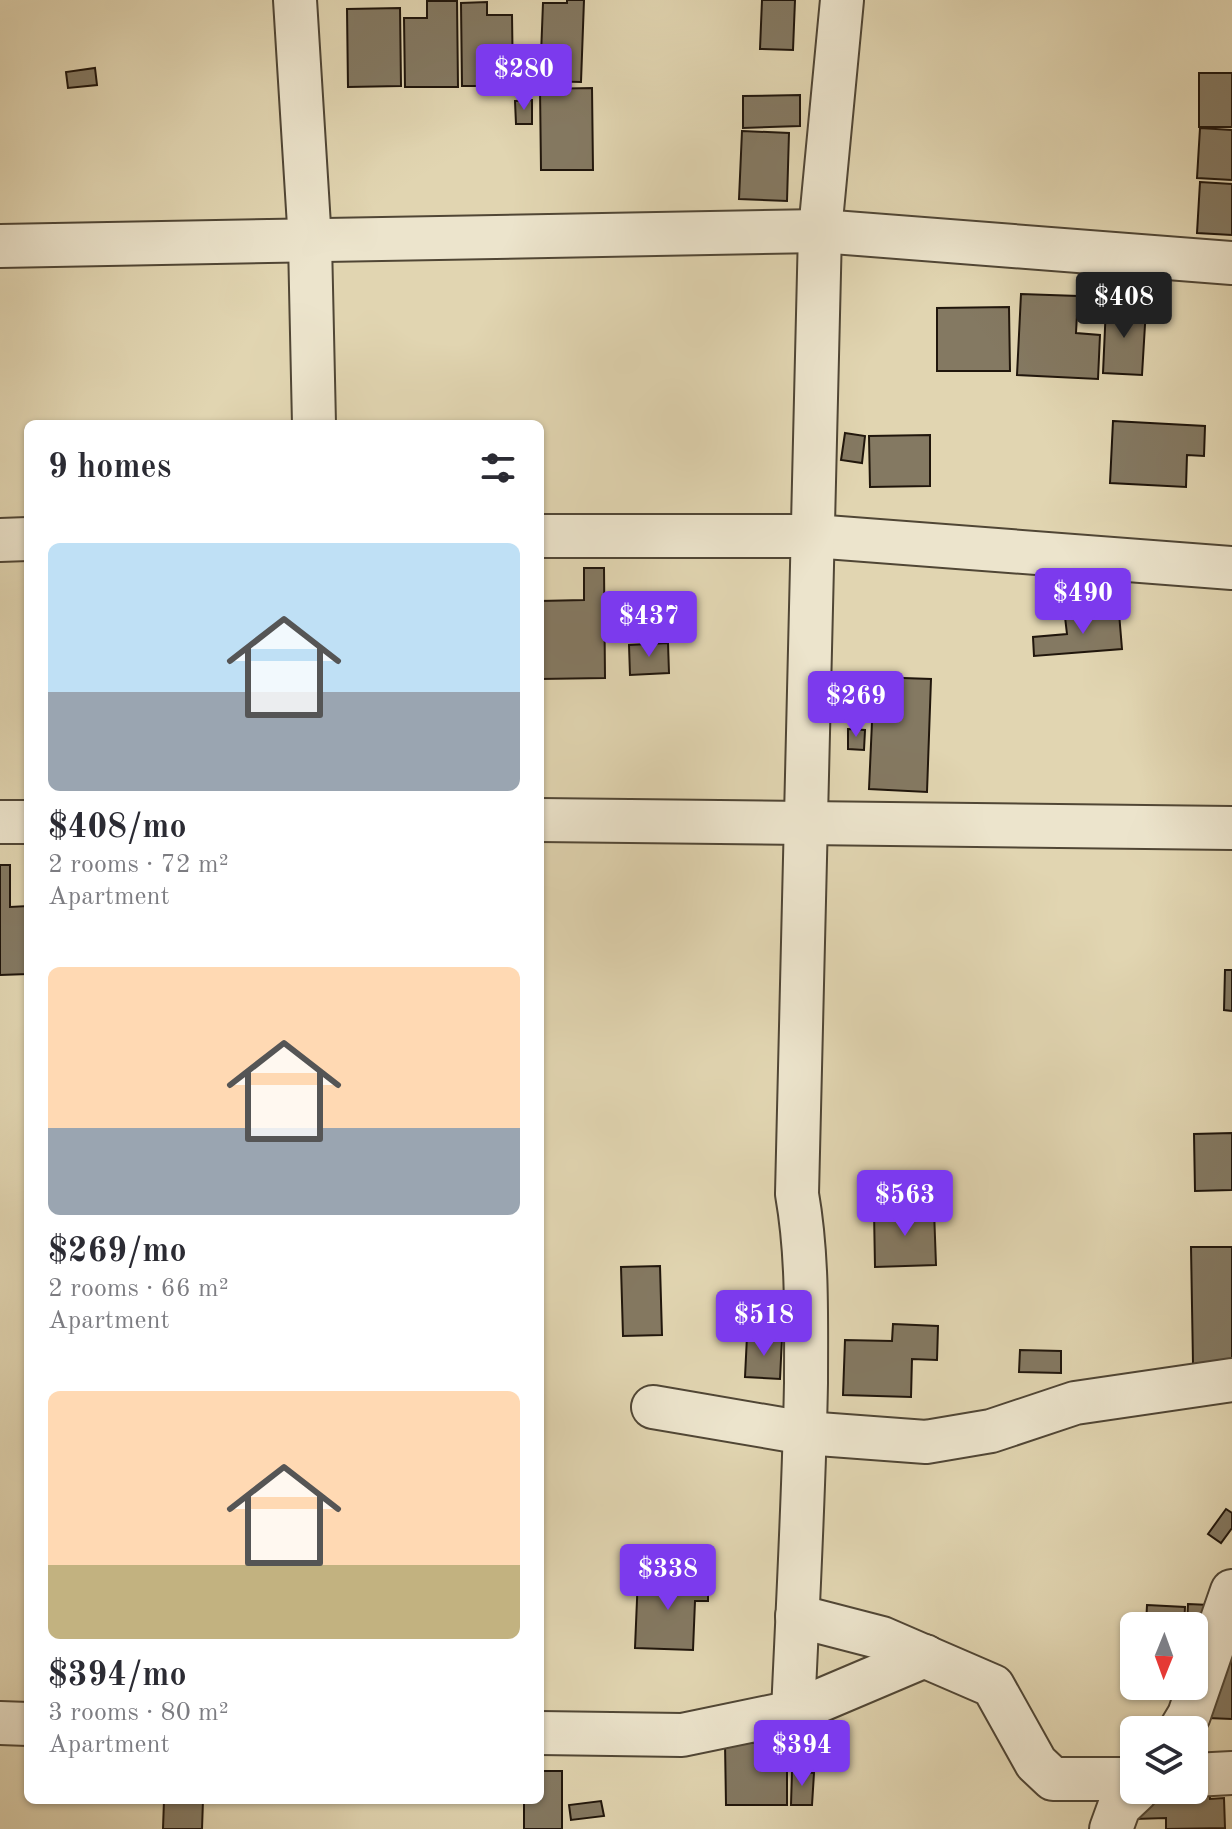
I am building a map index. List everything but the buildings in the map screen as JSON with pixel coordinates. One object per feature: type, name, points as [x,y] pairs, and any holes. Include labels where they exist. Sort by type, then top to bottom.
[{"type":"street","points":[[295,0],[310,242],[314,420]]},
{"type":"street","points":[[793,1712],[805,1433],[807,1287],[797,1194],[820,231],[842,0]]},
{"type":"street","points":[[0,246],[820,231],[1232,263]]},
{"type":"street","points":[[544,536],[813,536],[1232,568]]},
{"type":"street","points":[[0,540],[24,539]]},
{"type":"street","points":[[544,820],[1232,828]]},
{"type":"street","points":[[0,822],[24,822]]},
{"type":"street","points":[[653,1407],[805,1433],[926,1442],[991,1431],[1075,1403],[1232,1380]]},
{"type":"street","points":[[1188,1716],[1232,1591]]},
{"type":"street","points":[[797,1616],[882,1638],[993,1686],[1036,1763],[1053,1779],[1120,1779]]},
{"type":"street","points":[[544,1733],[682,1735],[793,1712],[925,1656]]},
{"type":"street","points":[[0,1723],[24,1724]]},
{"type":"street","points":[[1208,1774],[1232,1773]]},
{"type":"street","points":[[1111,1829],[1122,1804]]}]
